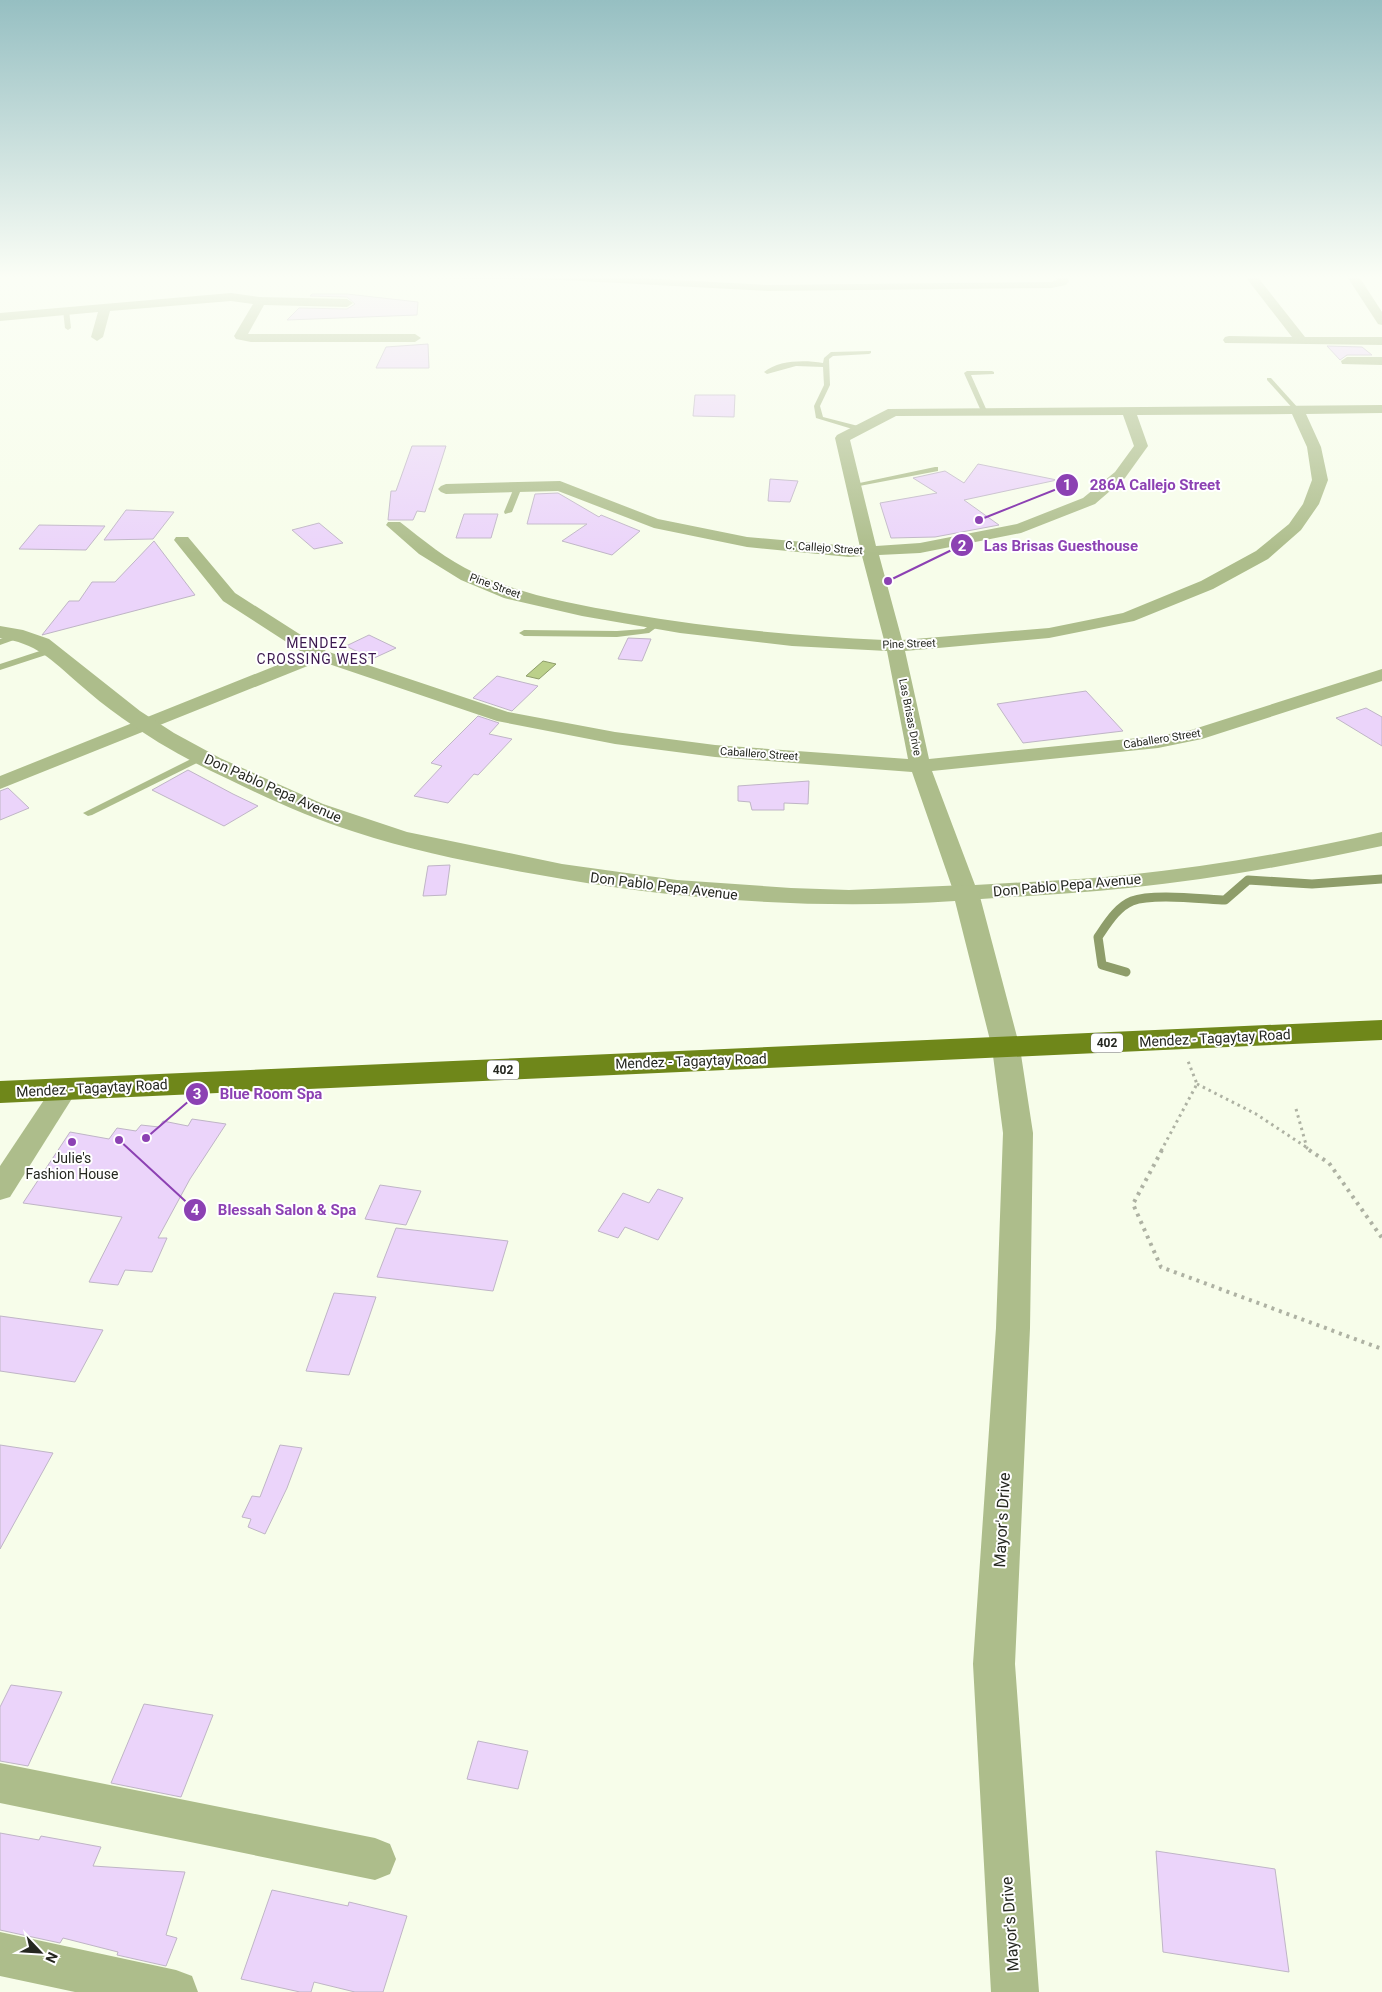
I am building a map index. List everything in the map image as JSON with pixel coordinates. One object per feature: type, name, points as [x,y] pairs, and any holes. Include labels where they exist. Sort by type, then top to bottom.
[{"type":"main road","name":"Mendez - Tagaytay Road","points":[[0,1092],[1382,1030]]},
{"type":"street","points":[[984,411],[1382,409]]},
{"type":"street","name":"C. Callejo Street","points":[[446,489],[560,486],[654,523],[747,542],[850,552],[920,548],[1021,528],[1089,501],[1120,475],[1140,446],[1128,410]]},
{"type":"street","name":"Pine Street","points":[[394,525],[425,550],[467,576],[510,594],[582,611],[657,624],[792,641],[895,646],[1049,633],[1128,617],[1208,585],[1262,555],[1296,527],[1310,504],[1320,480],[1314,447],[1297,410]]},
{"type":"street","name":"Las Brisas Drive","points":[[984,411],[893,412],[842,438],[869,551],[895,646],[920,766],[966,893],[1006,1048]]},
{"type":"street","name":"Caballero Street","points":[[182,540],[229,597],[320,655],[420,690],[513,719],[615,738],[715,751],[920,766],[1158,742],[1195,735],[1382,675]]},
{"type":"street","name":"Don Pablo Pepa Avenue","points":[[7,636],[33,638],[70,663],[94,686],[146,724],[201,757],[272,790],[364,827],[430,845],[600,879],[721,894],[794,898],[881,898],[1091,885],[1223,870],[1329,851],[1382,839]]},
{"type":"street","points":[[0,783],[320,655]]},
{"type":"street","name":"Mayor's Drive","points":[[1006,1048],[1018,1133],[1013,1328],[994,1664],[1015,1992]]},
{"type":"street","points":[[0,1189],[65,1089]]},
{"type":"street","points":[[0,1783],[374,1859]]},
{"type":"street","points":[[0,1954],[176,1992]]},
{"type":"lane","points":[[767,372],[775,368]]},
{"type":"lane","points":[[826,368],[827,385],[817,406],[820,418],[859,429]]},
{"type":"lane","points":[[984,411],[968,373],[992,373]]},
{"type":"lane","points":[[1269,379],[1297,410]]},
{"type":"lane","points":[[854,485],[935,469]]},
{"type":"lane","points":[[508,512],[518,487]]},
{"type":"lane","points":[[524,633],[617,634],[646,632],[657,624]]},
{"type":"lane","points":[[0,667],[52,650]]},
{"type":"lane","points":[[88,813],[201,757]]},
{"type":"path","points":[[1179,1040],[1197,1084],[1256,1114],[1330,1163],[1382,1238]]},
{"type":"path","points":[[1197,1084],[1134,1204],[1161,1267],[1382,1349]]},
{"type":"path","points":[[1296,1109],[1307,1148]]},
{"type":"shaded area","points":[[543,661],[556,664],[539,679],[526,676]]},
{"type":"building","points":[[695,395],[735,395],[734,417],[693,416]]},
{"type":"building","points":[[412,446],[446,446],[425,512],[417,511],[413,520],[388,520],[391,491],[396,491]]},
{"type":"building","points":[[978,464],[1057,480],[964,500],[999,525],[935,537],[891,538],[880,503],[937,493],[913,478],[945,471],[964,483]]},
{"type":"building","points":[[770,479],[798,481],[790,502],[768,501]]},
{"type":"building","points":[[558,493],[599,517],[601,515],[640,531],[612,555],[562,541],[587,524],[527,524],[535,494]]},
{"type":"building","points":[[126,510],[174,512],[153,539],[104,540]]},
{"type":"building","points":[[464,514],[498,514],[491,538],[456,538]]},
{"type":"building","points":[[319,523],[343,543],[314,549],[292,530]]},
{"type":"building","points":[[39,525],[105,526],[86,550],[19,549]]},
{"type":"building","points":[[154,541],[195,595],[42,635],[69,601],[79,601],[92,582],[115,582]]},
{"type":"building","points":[[369,635],[396,648],[372,659],[346,646]]},
{"type":"building","points":[[628,638],[651,639],[642,661],[618,659]]},
{"type":"building","points":[[497,676],[538,686],[512,711],[473,698]]},
{"type":"building","points":[[1086,691],[1123,731],[1023,743],[997,704]]},
{"type":"building","points":[[1366,708],[1382,717],[1382,746],[1336,718]]},
{"type":"building","points":[[478,716],[499,723],[489,734],[512,739],[478,775],[474,774],[448,803],[414,796],[442,766],[431,763]]},
{"type":"building","points":[[188,770],[258,806],[224,826],[152,790]]},
{"type":"building","points":[[809,781],[808,804],[784,803],[784,810],[752,810],[750,802],[738,801],[738,786]]},
{"type":"building","points":[[8,788],[29,808],[0,820],[0,791]]},
{"type":"building","points":[[450,865],[446,895],[423,896],[428,866]]},
{"type":"building","points":[[192,1119],[226,1124],[190,1179],[158,1238],[167,1238],[152,1272],[125,1270],[118,1285],[89,1282],[122,1217],[23,1203],[70,1132],[109,1139],[117,1128],[136,1131],[141,1125],[159,1127],[163,1121],[188,1126]]},
{"type":"building","points":[[380,1185],[421,1191],[406,1225],[365,1219]]},
{"type":"building","points":[[658,1189],[683,1198],[658,1240],[625,1227],[618,1238],[598,1231],[623,1193],[649,1203]]},
{"type":"building","points":[[396,1228],[508,1241],[493,1291],[377,1277]]},
{"type":"building","points":[[334,1293],[376,1297],[349,1375],[306,1371]]},
{"type":"building","points":[[0,1316],[103,1330],[75,1382],[0,1371]]},
{"type":"building","points":[[0,1445],[53,1453],[0,1549]]},
{"type":"building","points":[[280,1445],[302,1448],[287,1488],[265,1534],[248,1527],[251,1519],[242,1517],[252,1496],[260,1497]]},
{"type":"building","points":[[11,1685],[62,1692],[28,1766],[0,1761],[0,1707]]},
{"type":"building","points":[[144,1704],[213,1715],[181,1797],[111,1783]]},
{"type":"building","points":[[478,1741],[528,1751],[518,1789],[467,1779]]},
{"type":"building","points":[[0,1833],[39,1840],[41,1836],[101,1847],[93,1866],[185,1872],[166,1935],[177,1938],[166,1966],[117,1955],[118,1952],[63,1938],[60,1943],[0,1930]]},
{"type":"building","points":[[1156,1851],[1275,1869],[1289,1972],[1163,1952]]},
{"type":"building","points":[[272,1890],[348,1906],[349,1902],[407,1916],[383,1992],[355,1992],[314,1982],[311,1992],[300,1992],[241,1979]]},
{"type":"waterway","points":[[1126,972],[1102,965],[1098,937],[1117,912],[1132,901],[1152,897],[1225,900],[1248,880],[1312,884],[1382,879]]},
{"type":"place","name":"286A Callejo Street","points":[[979,520]]},
{"type":"place","name":"Las Brisas Guesthouse","points":[[888,581]]},
{"type":"place","name":"Blue Room Spa","points":[[146,1138]]},
{"type":"place","name":"Blessah Salon & Spa","points":[[119,1140]]},
{"type":"place","name":"Julie's Fashion House","points":[[72,1142]]},
{"type":"district","name":"MENDEZ CROSSING WEST","points":[[317,652]]}]
